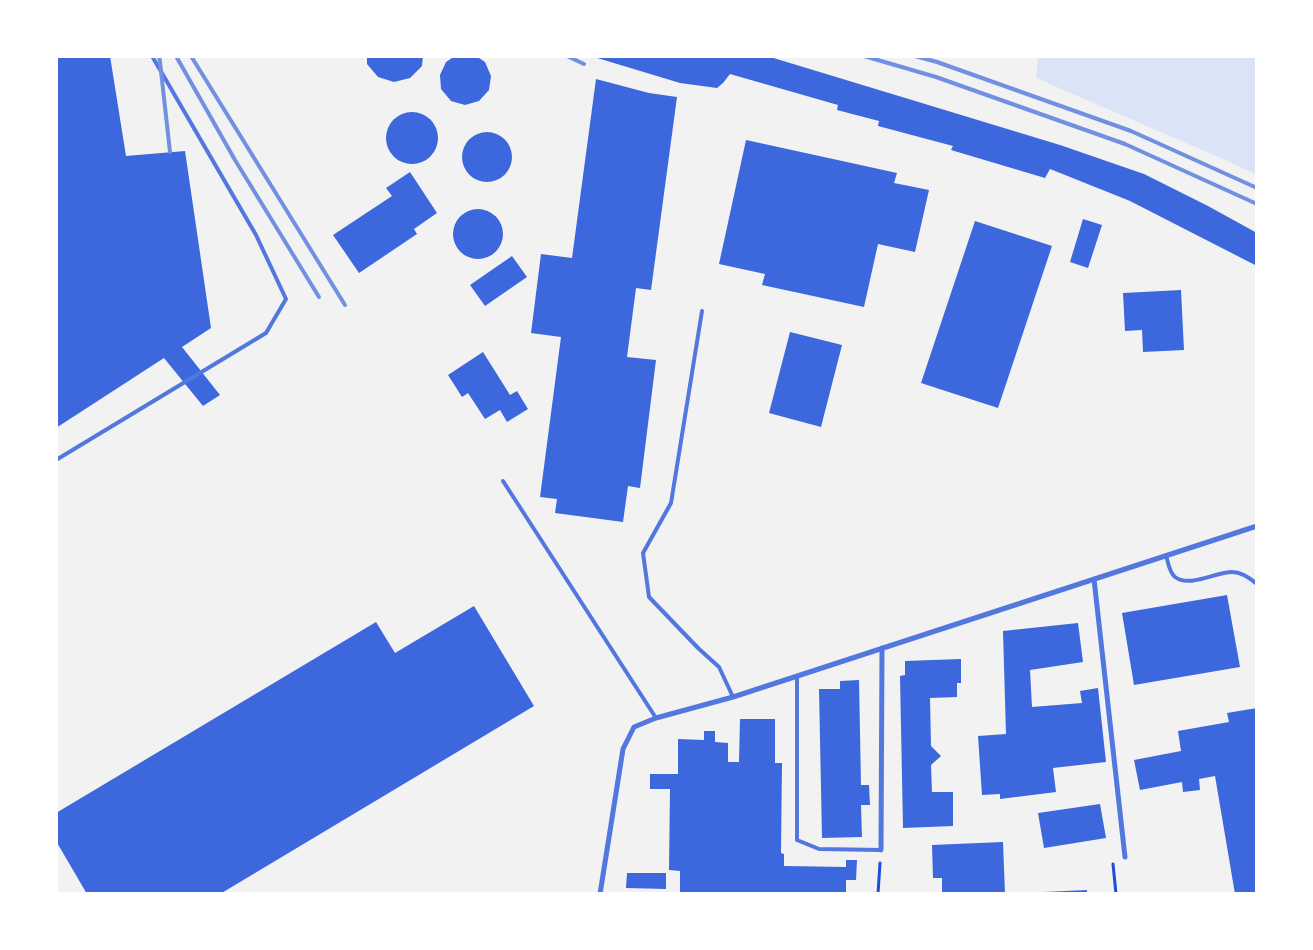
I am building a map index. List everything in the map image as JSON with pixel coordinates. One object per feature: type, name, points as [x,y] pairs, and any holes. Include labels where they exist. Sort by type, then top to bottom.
[{"type":"street","points":[[600,894],[623,749],[634,727],[656,718],[733,697],[1257,526]]},
{"type":"street","points":[[1094,579],[1126,857]]},
{"type":"street","points":[[881,850],[882,648]]},
{"type":"lane","points":[[56,460],[266,333],[286,299],[256,235],[152,56]]},
{"type":"lane","points":[[702,311],[671,503],[643,553],[649,597],[719,667],[733,697]]},
{"type":"lane","points":[[503,481],[656,718]]},
{"type":"lane","points":[[1166,555],[1170,571],[1174,577],[1181,580],[1189,581],[1233,571],[1248,576],[1257,584]]},
{"type":"lane","points":[[797,676],[797,840],[819,849],[881,850]]},
{"type":"path","points":[[1114,877],[1116,894]]},
{"type":"path","points":[[878,878],[878,894]]},
{"type":"shaded area","points":[[1038,56],[1257,56],[1257,175],[1036,78]]},
{"type":"building","points":[[56,56],[110,56],[126,156],[185,151],[211,328],[182,347],[220,395],[203,406],[164,358],[56,428]]},
{"type":"building","points":[[367,56],[423,56],[422,66],[410,78],[394,82],[378,77],[367,64]]},
{"type":"building","points":[[455,56],[476,56],[485,62],[491,76],[489,90],[479,101],[465,105],[451,101],[441,89],[440,75],[446,62]]},
{"type":"building","points":[[767,56],[1060,145],[1144,174],[1257,233],[1257,266],[1130,201],[1050,169],[1045,178],[951,150],[953,146],[878,126],[879,121],[837,110],[838,105],[730,74],[717,88],[680,83],[594,57]]},
{"type":"building","points":[[596,79],[649,93],[677,97],[651,290],[636,288],[627,357],[656,360],[640,488],[628,486],[623,522],[555,513],[557,499],[540,497],[561,337],[531,333],[541,254],[572,258]]},
{"type":"building","points":[[412,112],[422,114],[430,120],[436,128],[438,138],[436,148],[430,156],[422,162],[412,164],[402,162],[394,156],[388,148],[386,138],[388,128],[394,120],[402,114]]},
{"type":"building","points":[[487,132],[496,134],[507,143],[512,157],[510,166],[501,177],[487,182],[478,180],[467,171],[462,157],[464,148],[473,137]]},
{"type":"building","points":[[746,140],[897,173],[894,183],[929,190],[915,252],[878,244],[864,307],[762,285],[765,274],[719,264]]},
{"type":"building","points":[[410,172],[437,213],[414,229],[417,234],[359,273],[333,235],[392,196],[386,188]]},
{"type":"building","points":[[473,209],[483,209],[496,216],[503,229],[503,239],[496,252],[483,259],[473,259],[464,255],[457,248],[453,239],[453,229],[457,220],[464,213]]},
{"type":"building","points":[[1083,219],[1102,225],[1088,268],[1070,262]]},
{"type":"building","points":[[975,221],[1052,246],[998,408],[921,383]]},
{"type":"building","points":[[512,256],[527,277],[485,306],[470,285]]},
{"type":"building","points":[[1181,290],[1184,350],[1143,352],[1142,330],[1125,331],[1123,293]]},
{"type":"building","points":[[790,332],[842,345],[821,427],[769,413]]},
{"type":"building","points":[[483,352],[510,395],[517,391],[528,409],[507,422],[500,410],[485,419],[468,393],[462,397],[448,375]]},
{"type":"building","points":[[1227,595],[1240,667],[1134,685],[1122,613]]},
{"type":"building","points":[[474,606],[534,706],[220,894],[87,894],[56,841],[56,813],[376,622],[395,653]]},
{"type":"building","points":[[1078,623],[1083,662],[1030,670],[1032,707],[1082,703],[1080,691],[1098,688],[1106,762],[1053,768],[1056,792],[1000,799],[1000,794],[982,795],[978,736],[1006,734],[1003,631]]},
{"type":"building","points":[[961,659],[961,683],[957,683],[957,697],[930,698],[931,746],[941,756],[931,765],[932,792],[953,792],[953,826],[903,828],[900,676],[905,675],[905,661]]},
{"type":"building","points":[[859,680],[861,785],[869,785],[870,805],[861,805],[862,837],[822,838],[819,689],[840,689],[840,681]]},
{"type":"building","points":[[1257,708],[1257,894],[1235,894],[1215,776],[1199,779],[1200,790],[1183,792],[1182,782],[1140,790],[1134,760],[1181,751],[1178,731],[1229,722],[1227,713]]},
{"type":"building","points":[[740,719],[775,719],[775,763],[782,763],[781,853],[784,854],[784,866],[846,867],[846,860],[857,860],[856,880],[846,880],[846,894],[752,892],[752,894],[680,894],[680,871],[669,870],[670,789],[650,789],[650,774],[678,774],[678,739],[704,740],[704,731],[715,731],[715,742],[728,743],[728,762],[739,762]]},
{"type":"building","points":[[1100,804],[1106,838],[1044,848],[1038,813]]},
{"type":"building","points":[[1003,842],[1005,894],[942,894],[942,878],[933,878],[932,845]]},
{"type":"building","points":[[627,873],[666,873],[666,889],[626,888]]},
{"type":"building","points":[[1087,890],[1087,894],[1043,894],[1043,892]]},
{"type":"railway","points":[[159,56],[170,152]]},
{"type":"railway","points":[[176,56],[235,160],[319,297]]},
{"type":"railway","points":[[191,56],[345,305]]},
{"type":"railway","points":[[567,56],[584,64]]},
{"type":"railway","points":[[864,56],[936,77],[1125,144],[1257,204]]},
{"type":"railway","points":[[915,56],[937,62],[1131,131],[1257,188]]}]
